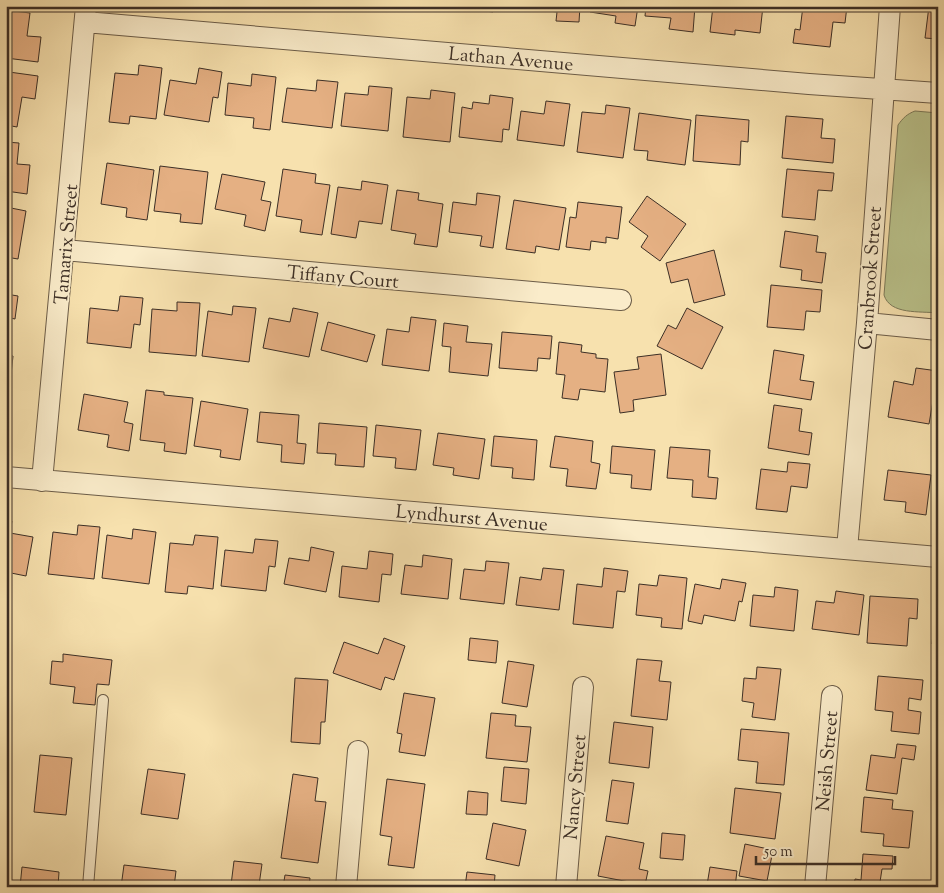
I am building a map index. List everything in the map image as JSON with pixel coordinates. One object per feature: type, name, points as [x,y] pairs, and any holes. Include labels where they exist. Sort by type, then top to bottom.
[{"type":"street","name":"Cranbrook Street","points":[[847,549],[890,6]]},
{"type":"street","name":"Lathan Avenue","points":[[85,14],[810,84],[938,93]]},
{"type":"street","name":"Tamarix Street","points":[[42,481],[85,14]]},
{"type":"street","name":"Tiffany Court","points":[[64,250],[621,300]]},
{"type":"street","points":[[866,323],[938,330]]},
{"type":"street","name":"Lyndhurst Avenue","points":[[6,477],[938,558]]},
{"type":"street","name":"Nancy Street","points":[[566,887],[583,687]]},
{"type":"street","name":"Neish Street","points":[[815,887],[832,696]]},
{"type":"street","points":[[346,887],[358,751]]},
{"type":"lane","points":[[88,887],[103,700]]},
{"type":"green space","points":[[915,111],[938,113],[938,313],[899,309],[892,306],[884,295],[898,125],[905,116]]},
{"type":"building","points":[[469,6],[494,6],[493,12],[469,9]]},
{"type":"building","points":[[542,6],[580,6],[579,22],[556,21],[557,12],[542,10]]},
{"type":"building","points":[[591,6],[638,6],[635,26],[615,23],[616,16],[590,12]]},
{"type":"building","points":[[646,6],[695,6],[693,32],[669,29],[671,18],[645,16]]},
{"type":"building","points":[[713,6],[763,6],[760,33],[735,30],[735,35],[710,32]]},
{"type":"building","points":[[803,6],[847,6],[845,23],[833,22],[830,47],[793,43],[795,29],[800,30]]},
{"type":"building","points":[[929,6],[938,6],[938,39],[925,38]]},
{"type":"building","points":[[6,10],[30,13],[27,36],[41,37],[38,62],[6,58]]},
{"type":"building","points":[[139,65],[162,68],[156,119],[130,116],[129,124],[109,122],[115,73],[138,75]]},
{"type":"building","points":[[199,68],[222,72],[218,98],[213,97],[209,122],[164,115],[170,80],[196,84]]},
{"type":"building","points":[[9,72],[38,76],[35,99],[22,97],[17,127],[6,125],[6,79],[9,80]]},
{"type":"building","points":[[252,74],[276,77],[270,130],[253,128],[254,118],[225,115],[228,83],[251,86]]},
{"type":"building","points":[[317,80],[338,82],[332,128],[282,122],[287,88],[316,91]]},
{"type":"building","points":[[369,86],[392,88],[388,131],[341,126],[345,93],[368,95]]},
{"type":"building","points":[[431,90],[455,93],[450,142],[403,137],[407,97],[430,99]]},
{"type":"building","points":[[490,95],[513,98],[509,130],[503,129],[502,142],[459,137],[462,107],[472,109],[473,102],[489,104]]},
{"type":"building","points":[[546,101],[570,104],[564,146],[517,140],[521,111],[544,114]]},
{"type":"building","points":[[606,105],[630,108],[623,158],[577,152],[582,112],[605,114]]},
{"type":"building","points":[[639,113],[691,120],[685,165],[647,160],[648,151],[634,150]]},
{"type":"building","points":[[696,115],[749,120],[748,142],[741,141],[740,165],[693,161]]},
{"type":"building","points":[[786,116],[823,119],[821,138],[835,139],[833,163],[782,158]]},
{"type":"building","points":[[6,142],[19,143],[17,164],[30,165],[27,194],[6,191]]},
{"type":"building","points":[[107,163],[154,170],[147,220],[126,217],[127,208],[101,204]]},
{"type":"building","points":[[160,166],[208,172],[202,224],[180,222],[181,214],[154,211]]},
{"type":"building","points":[[283,169],[316,174],[315,183],[330,185],[322,235],[300,232],[302,220],[276,216]]},
{"type":"building","points":[[787,169],[834,173],[832,191],[818,190],[815,220],[782,217]]},
{"type":"building","points":[[222,174],[265,182],[261,200],[271,202],[265,231],[244,226],[246,215],[215,209]]},
{"type":"building","points":[[362,181],[388,185],[382,224],[359,221],[356,238],[331,234],[338,187],[361,190]]},
{"type":"building","points":[[397,190],[419,193],[418,200],[443,204],[437,247],[414,244],[416,234],[391,230]]},
{"type":"building","points":[[477,193],[500,196],[493,248],[480,246],[482,236],[449,232],[453,202],[476,205]]},
{"type":"building","points":[[647,196],[686,224],[660,261],[641,247],[648,236],[629,222]]},
{"type":"building","points":[[514,200],[566,208],[559,250],[536,246],[535,253],[506,249]]},
{"type":"building","points":[[578,202],[622,207],[618,239],[606,237],[606,243],[591,241],[590,250],[566,247],[570,217],[576,218]]},
{"type":"building","points":[[6,207],[26,211],[18,259],[6,257]]},
{"type":"building","points":[[785,231],[818,236],[816,252],[826,253],[822,283],[801,280],[802,270],[780,267]]},
{"type":"building","points":[[714,250],[725,295],[694,303],[688,279],[671,283],[666,263]]},
{"type":"building","points":[[771,285],[822,290],[820,312],[806,311],[804,330],[767,327]]},
{"type":"building","points":[[6,294],[18,296],[15,319],[6,317]]},
{"type":"building","points":[[120,296],[143,298],[140,325],[134,324],[131,348],[87,343],[90,308],[118,311]]},
{"type":"building","points":[[177,302],[200,303],[196,356],[149,352],[152,309],[177,311]]},
{"type":"building","points":[[233,306],[256,308],[249,362],[202,356],[208,311],[232,315]]},
{"type":"building","points":[[293,308],[318,313],[309,357],[263,348],[269,318],[290,322]]},
{"type":"building","points":[[687,308],[723,327],[702,369],[657,346],[668,325],[676,329]]},
{"type":"building","points":[[411,317],[436,320],[429,371],[382,365],[387,329],[409,332]]},
{"type":"building","points":[[328,322],[375,335],[367,362],[321,350]]},
{"type":"building","points":[[444,323],[468,326],[466,342],[492,344],[488,376],[449,372],[451,347],[442,346]]},
{"type":"building","points":[[502,332],[552,336],[550,359],[538,358],[537,371],[499,368]]},
{"type":"building","points":[[559,342],[582,345],[581,352],[596,354],[596,358],[608,359],[605,392],[580,389],[578,400],[562,398],[565,375],[556,374]]},
{"type":"building","points":[[774,350],[804,355],[800,380],[814,382],[811,400],[768,393]]},
{"type":"building","points":[[661,354],[666,395],[633,400],[634,411],[620,413],[614,372],[639,369],[637,357]]},
{"type":"building","points":[[6,355],[13,356],[10,384],[6,383]]},
{"type":"building","points":[[916,368],[938,371],[929,424],[888,417],[894,381],[913,385]]},
{"type":"building","points":[[146,390],[164,392],[164,395],[193,398],[186,454],[164,451],[165,443],[140,440]]},
{"type":"building","points":[[84,394],[128,402],[124,422],[133,424],[129,451],[107,447],[109,435],[78,430]]},
{"type":"building","points":[[201,401],[248,409],[240,460],[220,457],[221,450],[194,446]]},
{"type":"building","points":[[774,405],[802,409],[799,431],[812,433],[809,455],[768,448]]},
{"type":"building","points":[[260,412],[299,415],[297,443],[306,444],[304,464],[281,462],[282,445],[257,442]]},
{"type":"building","points":[[319,423],[367,427],[364,467],[335,465],[336,454],[317,453]]},
{"type":"building","points":[[376,425],[421,430],[416,470],[395,468],[396,458],[373,456]]},
{"type":"building","points":[[438,433],[485,439],[479,479],[453,475],[454,468],[433,465]]},
{"type":"building","points":[[494,436],[537,440],[534,480],[512,478],[513,468],[491,466]]},
{"type":"building","points":[[555,436],[593,441],[591,462],[600,464],[596,489],[566,486],[568,469],[550,467]]},
{"type":"building","points":[[612,446],[655,450],[651,490],[631,488],[632,475],[610,473]]},
{"type":"building","points":[[670,447],[710,450],[708,477],[718,478],[716,499],[692,497],[693,480],[667,478]]},
{"type":"building","points":[[788,462],[810,464],[807,488],[791,486],[787,512],[756,509],[761,469],[787,472]]},
{"type":"building","points":[[888,470],[931,475],[926,515],[905,512],[906,502],[884,500]]},
{"type":"building","points":[[6,520],[12,521],[10,533],[33,537],[26,576],[6,572]]},
{"type":"building","points":[[78,525],[100,527],[94,579],[48,574],[53,532],[77,535]]},
{"type":"building","points":[[133,529],[156,532],[149,584],[102,578],[107,535],[132,539]]},
{"type":"building","points":[[195,535],[218,537],[213,589],[188,586],[187,594],[165,592],[170,543],[193,545]]},
{"type":"building","points":[[255,539],[278,541],[275,567],[269,566],[266,591],[221,586],[225,550],[253,553]]},
{"type":"building","points":[[311,547],[334,552],[326,592],[284,584],[289,558],[309,561]]},
{"type":"building","points":[[369,551],[393,554],[391,575],[382,574],[379,602],[339,597],[342,566],[367,569]]},
{"type":"building","points":[[423,555],[452,559],[448,599],[401,594],[405,565],[422,567]]},
{"type":"building","points":[[486,561],[509,563],[504,604],[460,599],[464,569],[485,571]]},
{"type":"building","points":[[543,568],[564,570],[559,610],[516,605],[520,577],[541,580]]},
{"type":"building","points":[[604,568],[628,571],[625,592],[617,591],[613,628],[573,624],[577,584],[602,587]]},
{"type":"building","points":[[659,575],[687,578],[682,629],[661,627],[662,618],[636,615],[639,584],[657,586]]},
{"type":"building","points":[[722,579],[746,583],[742,602],[739,601],[735,621],[704,615],[702,624],[688,621],[695,584],[720,589]]},
{"type":"building","points":[[775,587],[798,590],[794,631],[750,626],[753,595],[774,597]]},
{"type":"building","points":[[836,591],[864,595],[859,635],[812,629],[816,601],[834,603]]},
{"type":"building","points":[[870,596],[918,599],[917,619],[909,618],[907,646],[867,643]]},
{"type":"building","points":[[936,600],[938,600],[938,645],[932,644]]},
{"type":"building","points":[[384,638],[405,646],[394,680],[385,677],[381,690],[333,673],[344,642],[378,654]]},
{"type":"building","points":[[470,638],[498,641],[496,663],[468,660]]},
{"type":"building","points":[[63,654],[112,660],[109,685],[97,684],[95,705],[73,703],[75,687],[50,684],[52,661],[63,662]]},
{"type":"building","points":[[637,659],[662,661],[659,681],[671,682],[667,720],[631,716]]},
{"type":"building","points":[[508,661],[534,665],[527,707],[502,703]]},
{"type":"building","points":[[757,667],[781,669],[775,720],[752,717],[754,703],[742,701],[744,678],[756,679]]},
{"type":"building","points":[[878,676],[923,680],[921,700],[909,698],[908,710],[921,712],[919,734],[891,731],[893,712],[875,710]]},
{"type":"building","points":[[295,678],[328,680],[325,722],[321,722],[320,744],[291,742]]},
{"type":"building","points":[[404,693],[435,698],[425,756],[399,752],[402,734],[397,733]]},
{"type":"building","points":[[491,713],[516,715],[515,726],[531,727],[527,762],[486,758]]},
{"type":"building","points":[[614,722],[653,727],[649,768],[609,763]]},
{"type":"building","points":[[741,729],[789,733],[784,785],[756,783],[758,762],[738,760]]},
{"type":"building","points":[[897,744],[916,746],[914,760],[902,758],[897,794],[866,790],[871,755],[895,758]]},
{"type":"building","points":[[40,755],[72,758],[66,815],[34,812]]},
{"type":"building","points":[[504,767],[529,769],[526,804],[501,801]]},
{"type":"building","points":[[148,769],[185,774],[178,819],[141,814]]},
{"type":"building","points":[[293,774],[318,778],[315,801],[326,802],[318,863],[281,858]]},
{"type":"building","points":[[387,779],[425,784],[414,868],[388,865],[392,837],[380,835]]},
{"type":"building","points":[[612,780],[634,783],[628,824],[606,821]]},
{"type":"building","points":[[735,788],[781,793],[775,839],[730,833]]},
{"type":"building","points":[[468,791],[488,793],[487,815],[466,814]]},
{"type":"building","points":[[864,797],[893,800],[892,809],[913,811],[909,848],[883,846],[884,834],[861,832]]},
{"type":"building","points":[[493,823],[526,830],[519,866],[486,859]]},
{"type":"building","points":[[662,833],[685,835],[683,860],[660,858]]},
{"type":"building","points":[[606,836],[644,843],[639,869],[648,871],[645,885],[598,876]]},
{"type":"building","points":[[745,844],[773,850],[767,881],[739,876]]},
{"type":"building","points":[[863,854],[893,856],[892,869],[882,869],[880,882],[887,882],[887,887],[854,887],[855,879],[861,880]]},
{"type":"building","points":[[234,861],[262,864],[259,885],[257,887],[206,887],[207,882],[231,885]]},
{"type":"building","points":[[124,865],[176,871],[174,887],[121,887]]},
{"type":"building","points":[[22,867],[59,872],[58,887],[20,887]]},
{"type":"building","points":[[710,867],[737,871],[735,887],[707,885]]},
{"type":"building","points":[[467,872],[495,875],[494,887],[465,887]]},
{"type":"building","points":[[285,875],[310,878],[309,887],[283,887]]}]
